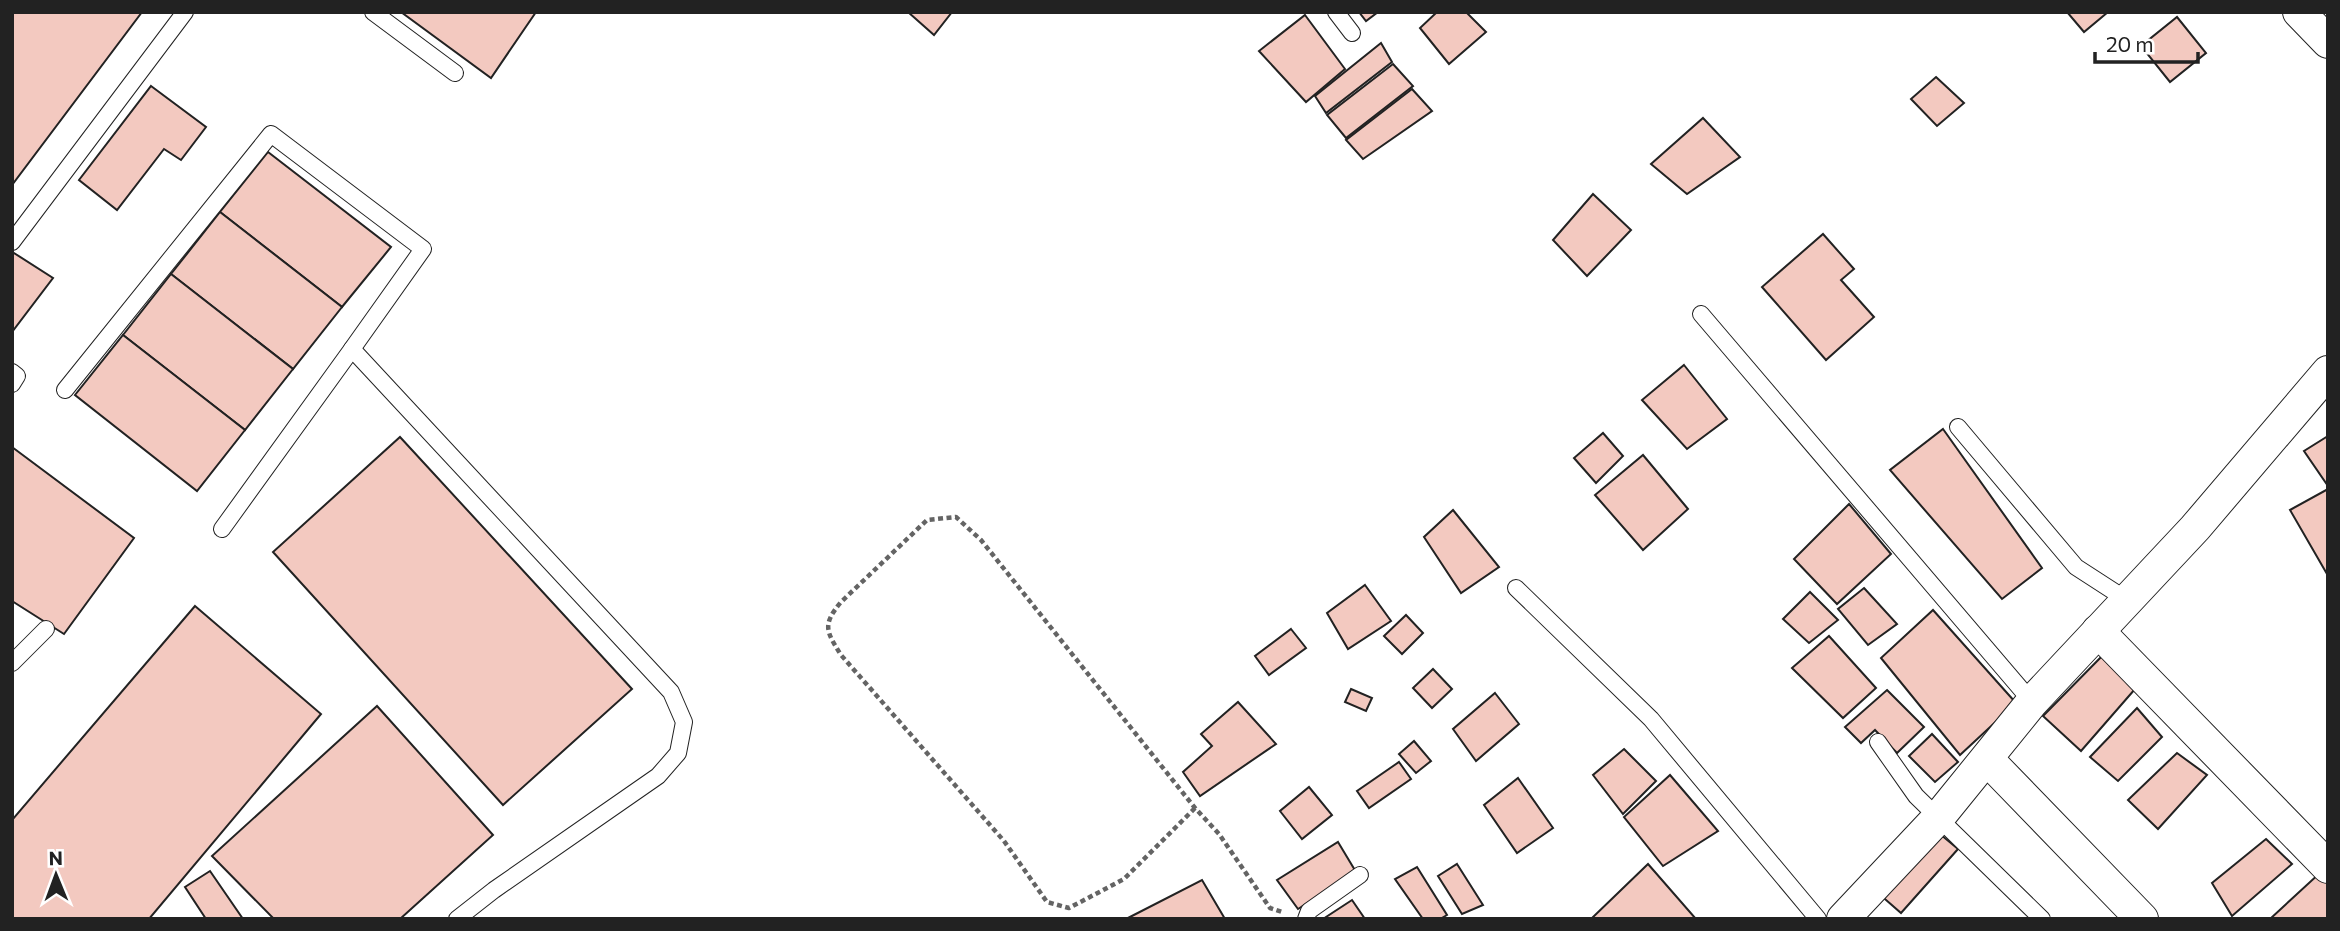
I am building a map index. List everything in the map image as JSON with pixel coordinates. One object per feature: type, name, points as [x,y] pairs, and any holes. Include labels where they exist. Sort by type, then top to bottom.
[{"type":"street","points":[[2299,12],[2328,42]]},
{"type":"street","points":[[1843,919],[1938,818],[2032,702],[2194,528],[2256,454],[2325,383]]},
{"type":"street","points":[[2098,631],[2328,867]]},
{"type":"street","points":[[1987,759],[2141,919]]},
{"type":"lane","points":[[12,242],[185,12]]},
{"type":"lane","points":[[373,12],[455,73]]},
{"type":"lane","points":[[1336,12],[1352,33]]},
{"type":"lane","points":[[65,390],[271,134],[423,249],[222,528]]},
{"type":"lane","points":[[1701,314],[2032,702]]},
{"type":"lane","points":[[352,349],[671,692],[684,722],[678,753],[658,776],[494,890],[457,919]]},
{"type":"lane","points":[[12,372],[17,376],[12,384]]},
{"type":"lane","points":[[1958,427],[2076,567],[2127,600]]},
{"type":"lane","points":[[1517,588],[1651,719],[1818,919]]},
{"type":"lane","points":[[12,663],[46,629]]},
{"type":"lane","points":[[1878,742],[1916,796],[2042,919]]},
{"type":"lane","points":[[1299,917],[1360,875]]},
{"type":"path","points":[[1195,808],[1124,879],[1069,908],[1048,902],[1004,841],[841,655],[829,636],[829,617],[841,602],[927,520],[956,517],[981,540],[1195,808],[1219,834],[1270,908],[1299,917]]},
{"type":"building","points":[[12,12],[142,12],[12,185]]},
{"type":"building","points":[[401,12],[536,12],[491,78]]},
{"type":"building","points":[[908,12],[952,12],[934,35]]},
{"type":"building","points":[[1359,12],[1378,12],[1366,21]]},
{"type":"building","points":[[1437,12],[1466,12],[1486,32],[1449,64],[1420,28]]},
{"type":"building","points":[[2067,12],[2108,12],[2084,32]]},
{"type":"building","points":[[1305,15],[1345,69],[1306,102],[1259,51]]},
{"type":"building","points":[[2177,17],[2206,53],[2170,82],[2141,46]]},
{"type":"building","points":[[1381,43],[1392,62],[1326,113],[1315,96]]},
{"type":"building","points":[[1393,64],[1413,86],[1346,138],[1327,115]]},
{"type":"building","points":[[1936,77],[1964,103],[1937,126],[1911,99]]},
{"type":"building","points":[[151,86],[206,127],[181,160],[164,149],[117,210],[79,180]]},
{"type":"building","points":[[1412,89],[1432,111],[1363,159],[1346,140]]},
{"type":"building","points":[[1703,118],[1740,157],[1687,194],[1651,164]]},
{"type":"building","points":[[268,152],[391,247],[342,307],[220,212]]},
{"type":"building","points":[[1593,194],[1631,230],[1587,276],[1553,240]]},
{"type":"building","points":[[220,212],[342,307],[293,369],[171,274]]},
{"type":"building","points":[[1823,234],[1854,269],[1841,280],[1874,317],[1826,360],[1762,287]]},
{"type":"building","points":[[14,253],[53,278],[12,332],[12,255]]},
{"type":"building","points":[[171,274],[293,369],[245,430],[123,335]]},
{"type":"building","points":[[123,335],[245,430],[197,491],[75,395]]},
{"type":"building","points":[[1684,365],[1727,419],[1687,449],[1642,400]]},
{"type":"building","points":[[1943,429],[2042,568],[2002,599],[1890,470]]},
{"type":"building","points":[[1603,433],[1623,456],[1596,483],[1574,458]]},
{"type":"building","points":[[2328,436],[2328,486],[2304,451]]},
{"type":"building","points":[[400,437],[632,689],[503,805],[273,552]]},
{"type":"building","points":[[12,447],[134,538],[64,634],[12,601]]},
{"type":"building","points":[[1643,455],[1688,509],[1643,550],[1595,495]]},
{"type":"building","points":[[2328,489],[2328,574],[2327,574],[2290,510]]},
{"type":"building","points":[[1849,504],[1891,554],[1837,604],[1794,559]]},
{"type":"building","points":[[1453,510],[1499,567],[1461,593],[1424,537]]},
{"type":"building","points":[[1365,585],[1391,621],[1348,649],[1327,613]]},
{"type":"building","points":[[1864,588],[1897,624],[1868,645],[1838,609]]},
{"type":"building","points":[[1810,592],[1838,620],[1809,643],[1783,619]]},
{"type":"building","points":[[195,606],[321,714],[149,919],[12,919],[12,820]]},
{"type":"building","points":[[1933,610],[2016,703],[1960,755],[1881,658]]},
{"type":"building","points":[[1406,615],[1423,633],[1402,654],[1384,636]]},
{"type":"building","points":[[1291,629],[1306,648],[1269,675],[1255,656]]},
{"type":"building","points":[[1829,636],[1876,688],[1843,718],[1792,668]]},
{"type":"building","points":[[2109,649],[2142,681],[2081,751],[2043,716]]},
{"type":"building","points":[[1433,669],[1452,689],[1432,708],[1413,688]]},
{"type":"building","points":[[1351,689],[1372,698],[1366,711],[1345,702]]},
{"type":"building","points":[[1887,690],[1924,727],[1897,753],[1875,730],[1861,743],[1845,727]]},
{"type":"building","points":[[1495,693],[1519,724],[1476,761],[1453,729]]},
{"type":"building","points":[[1238,702],[1276,744],[1200,796],[1183,772],[1212,746],[1201,734]]},
{"type":"building","points":[[377,706],[493,835],[400,919],[274,919],[212,856]]},
{"type":"building","points":[[2137,708],[2162,737],[2118,781],[2090,757]]},
{"type":"building","points":[[1932,734],[1958,762],[1935,782],[1909,756]]},
{"type":"building","points":[[1414,741],[1431,761],[1416,773],[1399,754]]},
{"type":"building","points":[[1624,749],[1656,781],[1623,814],[1593,775]]},
{"type":"building","points":[[2177,753],[2207,775],[2158,829],[2128,800]]},
{"type":"building","points":[[1399,762],[1411,779],[1369,808],[1357,791]]},
{"type":"building","points":[[1670,775],[1718,831],[1663,866],[1624,817]]},
{"type":"building","points":[[1518,778],[1553,828],[1517,853],[1484,805]]},
{"type":"building","points":[[1309,787],[1332,815],[1302,839],[1280,811]]},
{"type":"building","points":[[1934,829],[1958,849],[1901,913],[1878,893]]},
{"type":"building","points":[[2266,839],[2292,864],[2232,916],[2212,883]]},
{"type":"building","points":[[1338,842],[1356,872],[1298,909],[1277,880]]},
{"type":"building","points":[[1457,864],[1483,905],[1462,914],[1438,876]]},
{"type":"building","points":[[1648,864],[1696,919],[1591,919]]},
{"type":"building","points":[[1417,867],[1447,915],[1440,919],[1423,919],[1395,879]]},
{"type":"building","points":[[210,871],[243,919],[206,919],[185,887]]},
{"type":"building","points":[[2322,871],[2328,876],[2328,919],[2270,919]]},
{"type":"building","points":[[1202,880],[1225,919],[1126,919]]},
{"type":"building","points":[[1352,900],[1365,919],[1323,919]]}]
